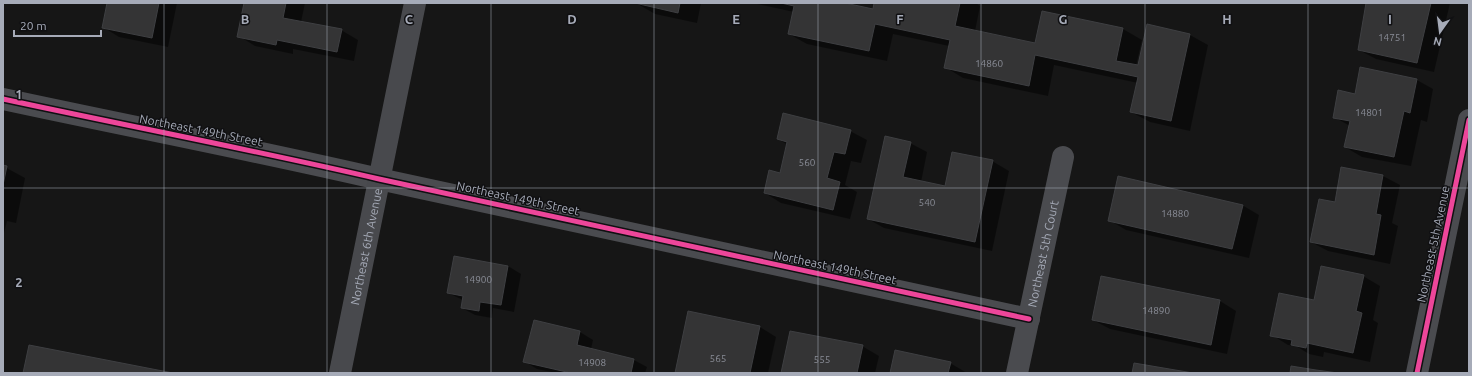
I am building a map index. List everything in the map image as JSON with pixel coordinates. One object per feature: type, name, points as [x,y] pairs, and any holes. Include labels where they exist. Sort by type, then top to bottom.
[{"type":"main road","name":"Northeast 6th Avenue","points":[[340,373],[415,3]]},
{"type":"street","name":"Northeast 149th Street","points":[[3,99],[176,136],[273,154],[379,179],[1029,318]]},
{"type":"street","name":"Northeast 5th Avenue","points":[[1417,373],[1469,120]]},
{"type":"street","name":"Northeast 5th Court","points":[[1016,373],[1063,157]]},
{"type":"building","points":[[107,3],[159,3],[152,38],[102,28]]},
{"type":"building","points":[[244,3],[286,3],[283,18],[342,29],[337,52],[277,40],[276,45],[237,37]]},
{"type":"building","points":[[635,3],[680,3],[678,13]]},
{"type":"building","points":[[781,3],[845,3],[873,9],[874,3],[960,3],[955,26],[1035,43],[1042,11],[1123,28],[1116,61],[1138,65],[1147,24],[1190,34],[1171,121],[1130,112],[1138,77],[1035,55],[1029,86],[944,68],[950,40],[875,24],[869,51],[788,34],[794,6]]},
{"type":"building","points":[[1366,3],[1431,3],[1417,63],[1358,50]]},
{"type":"building","points":[[1360,67],[1417,79],[1410,113],[1404,111],[1394,157],[1344,147],[1350,121],[1333,118],[1338,90],[1355,94]]},
{"type":"building","points":[[783,113],[851,130],[845,154],[834,152],[827,178],[840,182],[833,210],[764,193],[769,170],[780,173],[787,142],[777,139]]},
{"type":"building","points":[[885,136],[911,142],[903,177],[945,186],[952,152],[993,160],[975,242],[867,219]]},
{"type":"building","points":[[3,165],[7,166],[3,185]]},
{"type":"building","points":[[1341,167],[1383,175],[1376,214],[1381,215],[1374,255],[1310,242],[1319,199],[1335,202]]},
{"type":"building","points":[[1118,176],[1243,205],[1232,249],[1108,221]]},
{"type":"building","points":[[454,256],[508,266],[501,305],[480,302],[479,311],[461,308],[463,296],[447,293]]},
{"type":"building","points":[[1321,266],[1364,275],[1356,311],[1362,313],[1353,353],[1307,343],[1306,348],[1291,345],[1292,340],[1270,336],[1279,293],[1314,300]]},
{"type":"building","points":[[1101,276],[1220,300],[1211,345],[1092,320]]},
{"type":"building","points":[[688,311],[760,326],[750,373],[675,373]]},
{"type":"building","points":[[534,320],[580,331],[577,345],[634,359],[631,373],[571,373],[523,362]]},
{"type":"building","points":[[790,331],[863,345],[857,373],[781,373]]},
{"type":"building","points":[[29,345],[173,373],[23,373]]},
{"type":"building","points":[[895,350],[951,362],[948,373],[890,373]]},
{"type":"building","points":[[1134,363],[1193,373],[1132,373]]},
{"type":"building","points":[[1291,366],[1316,370],[1338,373],[1290,373]]},
{"type":"cycle path","points":[[3,99],[285,158],[1029,319]]},
{"type":"cycle path","points":[[1417,373],[1469,120]]}]
